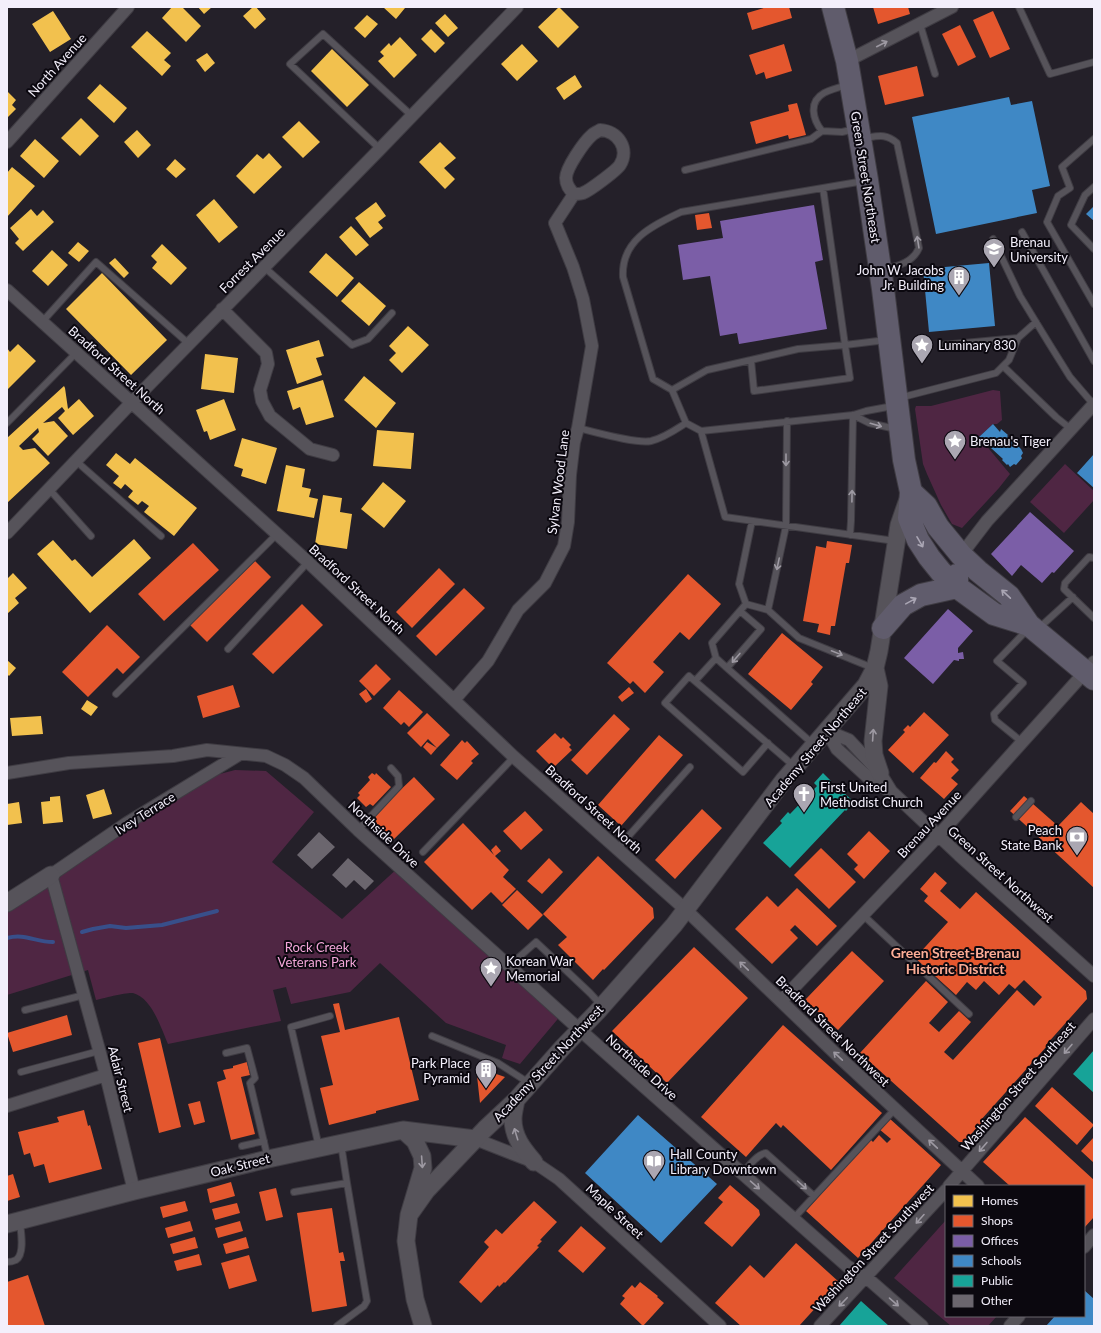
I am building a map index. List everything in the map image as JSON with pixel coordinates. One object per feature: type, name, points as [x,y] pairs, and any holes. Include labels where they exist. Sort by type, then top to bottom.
[{"type":"highway","name":"Green Street Northeast","points":[[833,7],[847,61],[867,180],[880,269],[904,460],[911,492],[909,518],[918,540],[941,572],[957,587],[994,614],[1032,627]]},
{"type":"highway","points":[[911,492],[926,506],[938,527],[962,555],[978,571],[1009,596],[1032,627],[1091,671]]},
{"type":"highway","points":[[883,628],[903,605],[921,595],[957,587],[956,571],[962,555]]},
{"type":"street","name":"North Avenue","points":[[7,142],[128,7]]},
{"type":"street","name":"Forrest Avenue","points":[[7,533],[132,402],[517,7]]},
{"type":"street","points":[[847,61],[952,7]]},
{"type":"street","points":[[600,130],[605,130],[614,134],[620,140],[624,149],[624,158],[620,166],[614,172],[582,194],[574,194],[568,188],[566,178],[567,171],[571,164],[592,135],[600,130]]},
{"type":"street","name":"Sylvan Wood Lane","points":[[454,700],[488,661],[518,610],[545,583],[564,546],[568,522],[570,475],[574,442],[578,428],[592,346],[581,293],[573,267],[555,223],[574,194]]},
{"type":"street","name":"Bradford Street North","points":[[7,290],[308,562],[514,757],[686,910]]},
{"type":"street","points":[[222,310],[266,352],[268,364],[260,390],[262,400],[270,416],[310,450],[333,455]]},
{"type":"street","points":[[962,555],[987,521],[1094,405]]},
{"type":"street","name":"Academy Street Northeast","points":[[686,910],[784,780],[866,685],[875,668],[883,628],[899,525],[911,492]]},
{"type":"street","points":[[875,668],[879,686],[879,697],[873,741],[874,754],[880,773]]},
{"type":"street","name":"Brenau Avenue","points":[[781,1001],[938,836],[1022,742],[1091,671]]},
{"type":"street","name":"Green Street Northwest","points":[[827,731],[849,740],[880,773],[891,791],[938,836],[1094,976]]},
{"type":"street","name":"Green Street Northwest","points":[[827,731],[837,749],[872,781],[891,791]]},
{"type":"street","name":"Northside Drive","points":[[7,773],[69,763],[173,756],[207,750],[266,756],[285,766],[304,778],[358,830],[793,1219],[847,1266],[866,1277],[922,1326]]},
{"type":"street","name":"Ivey Terrace","points":[[7,903],[127,823],[240,754]]},
{"type":"street","name":"Adair Street","points":[[52,874],[106,1075],[134,1191]]},
{"type":"street","name":"Bradford Street Northwest","points":[[686,910],[838,1056],[977,1185]]},
{"type":"street","name":"Academy Street Northwest","points":[[409,1215],[426,1191],[475,1139],[516,1100],[602,1006],[686,910]]},
{"type":"street","name":"Washington Street Southeast","points":[[962,1171],[1094,1019]]},
{"type":"street","points":[[7,1106],[106,1075]]},
{"type":"street","points":[[516,1100],[513,1118],[516,1138],[534,1162]]},
{"type":"street","points":[[402,1130],[414,1141],[422,1156],[423,1168],[409,1215],[406,1241],[415,1299],[422,1326]]},
{"type":"street","name":"Oak Street","points":[[13,1223],[268,1158],[402,1130],[475,1139]]},
{"type":"street","name":"Maple Street","points":[[475,1139],[534,1162],[559,1179],[720,1326]]},
{"type":"street","name":"Washington Street Southwest","points":[[950,1185],[962,1171]]},
{"type":"street","name":"Washington Street Southwest","points":[[820,1326],[945,1191]]},
{"type":"street","points":[[1085,1246],[1094,1236]]},
{"type":"street","points":[[1010,1326],[1018,1317]]},
{"type":"lane","points":[[1019,7],[1050,74],[1094,62]]},
{"type":"lane","points":[[920,24],[935,74]]},
{"type":"lane","points":[[380,149],[290,64],[323,34],[411,115]]},
{"type":"lane","points":[[822,131],[817,124],[813,113],[814,103],[822,94],[851,84]]},
{"type":"lane","points":[[685,170],[812,139],[822,131],[860,133],[891,137],[897,143],[919,248],[916,256],[906,262],[893,267],[880,269]]},
{"type":"lane","points":[[1094,138],[1062,167],[1070,188],[1058,196],[1047,222],[1094,304]]},
{"type":"lane","points":[[867,180],[681,212],[657,224],[636,239],[629,248],[622,267],[623,277],[653,379],[672,390],[686,423],[701,430],[853,415],[996,373],[1009,360],[1018,338],[1036,322]]},
{"type":"lane","points":[[1094,187],[1085,195],[1072,225],[1094,249]]},
{"type":"lane","points":[[751,360],[754,391],[850,378],[823,188]]},
{"type":"lane","points":[[1022,232],[1094,361]]},
{"type":"lane","points":[[993,239],[1020,296],[1070,377],[1094,405]]},
{"type":"lane","points":[[42,322],[96,262],[189,344]]},
{"type":"lane","points":[[264,267],[352,345],[368,339],[392,313]]},
{"type":"lane","points":[[942,345],[1018,338]]},
{"type":"lane","points":[[672,390],[707,370],[798,349],[889,340]]},
{"type":"lane","points":[[7,423],[77,352]]},
{"type":"lane","points":[[1003,366],[1071,429]]},
{"type":"lane","points":[[853,415],[869,423],[900,430]]},
{"type":"lane","points":[[850,535],[852,520],[853,415]]},
{"type":"lane","points":[[768,610],[786,526],[787,421]]},
{"type":"lane","points":[[578,428],[637,441],[649,441],[662,437],[686,423]]},
{"type":"lane","points":[[701,430],[725,517],[897,542]]},
{"type":"lane","points":[[76,461],[161,536]]},
{"type":"lane","points":[[49,489],[91,536]]},
{"type":"lane","points":[[746,604],[739,584],[752,521]]},
{"type":"lane","points":[[116,694],[277,534]]},
{"type":"lane","points":[[1094,558],[1089,557],[1065,583],[1064,589],[1094,618]]},
{"type":"lane","points":[[228,649],[308,562]]},
{"type":"lane","points":[[1022,742],[995,720],[994,717],[994,714],[1023,683],[997,661],[1032,627],[1072,597]]},
{"type":"lane","points":[[746,604],[768,610],[799,638],[875,668]]},
{"type":"lane","points":[[746,604],[712,643],[716,658],[814,746]]},
{"type":"lane","points":[[727,668],[761,629],[740,611]]},
{"type":"lane","points":[[695,681],[716,658]]},
{"type":"lane","points":[[768,743],[743,772],[665,703],[689,676],[768,743],[795,767]]},
{"type":"lane","points":[[423,852],[514,757]]},
{"type":"lane","points":[[617,849],[690,767]]},
{"type":"lane","points":[[358,830],[399,786],[398,776],[391,768]]},
{"type":"lane","points":[[1016,817],[1031,801]]},
{"type":"lane","points":[[863,915],[969,1014]]},
{"type":"lane","points":[[509,966],[536,942],[602,1006]]},
{"type":"lane","points":[[25,1010],[84,995]]},
{"type":"lane","points":[[319,1147],[291,1027],[330,1016]]},
{"type":"lane","points":[[432,1036],[498,1062],[530,1084]]},
{"type":"lane","points":[[226,1053],[247,1048],[255,1078],[250,1083],[268,1158]]},
{"type":"lane","points":[[21,1072],[99,1051]]},
{"type":"lane","points":[[793,1219],[895,1109]]},
{"type":"lane","points":[[242,1146],[264,1141]]},
{"type":"lane","points":[[337,1326],[364,1306],[366,1301],[341,1142]]},
{"type":"lane","points":[[742,1174],[760,1155],[766,1152],[814,1196]]},
{"type":"lane","points":[[294,1192],[347,1183]]},
{"type":"lane","points":[[7,1262],[16,1260],[20,1255],[22,1237],[13,1223]]},
{"type":"green space","points":[[993,390],[1000,391],[1002,420],[997,424],[993,424],[979,437],[1010,474],[962,528],[952,524],[941,505],[923,464],[915,409],[916,406],[931,406]]},
{"type":"green space","points":[[1065,464],[1094,491],[1094,500],[1064,533],[1030,502]]},
{"type":"green space","name":"Rock Creek Veterans Park","points":[[235,770],[266,771],[314,812],[272,862],[342,919],[399,867],[562,1014],[520,1064],[502,1058],[506,1045],[446,1023],[380,963],[350,992],[291,1004],[286,987],[273,990],[281,1021],[168,1044],[155,1014],[146,1001],[133,993],[115,995],[96,1000],[88,970],[7,995],[7,903],[201,779]]},
{"type":"green space","points":[[945,1221],[945,1317],[996,1317],[988,1326],[951,1326],[894,1278]]},
{"type":"building: Homes","points":[[172,7],[182,7],[201,26],[186,42],[162,18]]},
{"type":"building: Homes","points":[[198,7],[212,7],[204,14]]},
{"type":"building: Homes","points":[[253,7],[256,7],[266,19],[255,29],[243,16]]},
{"type":"building: Homes","points":[[383,7],[404,7],[405,8],[396,19]]},
{"type":"building: Homes","points":[[559,7],[579,27],[558,48],[538,27]]},
{"type":"building: Homes","points":[[53,11],[71,39],[50,52],[32,24]]},
{"type":"building: Homes","points":[[445,14],[458,28],[448,37],[435,23]]},
{"type":"building: Homes","points":[[367,15],[378,24],[365,38],[354,28]]},
{"type":"building: Homes","points":[[431,29],[445,43],[435,53],[421,39]]},
{"type":"building: Homes","points":[[147,31],[171,53],[164,60],[171,66],[162,76],[131,47]]},
{"type":"building: Homes","points":[[400,37],[417,55],[394,78],[378,61],[384,56],[380,52],[389,43],[391,46]]},
{"type":"building: Homes","points":[[522,44],[538,61],[517,81],[501,64]]},
{"type":"building: Homes","points":[[332,49],[369,85],[347,107],[311,71]]},
{"type":"building: Homes","points":[[207,53],[215,63],[205,72],[196,60]]},
{"type":"building: Homes","points":[[575,75],[582,87],[564,100],[556,88]]},
{"type":"building: Homes","points":[[100,84],[127,108],[114,123],[87,98]]},
{"type":"building: Homes","points":[[7,91],[16,100],[12,105],[16,109],[8,117]]},
{"type":"building: Homes","points":[[81,118],[99,136],[80,156],[61,138]]},
{"type":"building: Homes","points":[[299,121],[320,142],[303,158],[282,137]]},
{"type":"building: Homes","points":[[137,130],[151,145],[138,158],[124,142]]},
{"type":"building: Homes","points":[[35,139],[59,161],[44,178],[20,156]]},
{"type":"building: Homes","points":[[440,142],[456,158],[444,168],[455,179],[445,189],[419,162]]},
{"type":"building: Homes","points":[[269,153],[282,167],[254,194],[236,176],[257,154],[263,159]]},
{"type":"building: Homes","points":[[175,159],[186,169],[176,178],[166,169]]},
{"type":"building: Homes","points":[[12,167],[35,186],[7,217],[7,173]]},
{"type":"building: Homes","points":[[214,199],[238,227],[219,243],[196,215]]},
{"type":"building: Homes","points":[[376,202],[386,216],[378,222],[383,228],[370,238],[355,218]]},
{"type":"building: Homes","points":[[31,209],[37,216],[43,210],[54,222],[23,251],[15,243],[19,239],[10,228]]},
{"type":"building: Homes","points":[[351,226],[369,245],[356,256],[339,237]]},
{"type":"building: Homes","points":[[78,242],[89,251],[79,262],[68,253]]},
{"type":"building: Homes","points":[[162,244],[187,268],[171,285],[152,268],[157,262],[151,256]]},
{"type":"building: Homes","points":[[52,250],[68,265],[48,286],[32,271]]},
{"type":"building: Homes","points":[[326,253],[354,278],[337,297],[309,272]]},
{"type":"building: Homes","points":[[115,258],[129,273],[124,278],[109,263]]},
{"type":"building: Homes","points":[[102,273],[167,340],[131,375],[66,309]]},
{"type":"building: Homes","points":[[359,282],[386,306],[369,326],[341,301]]},
{"type":"building: Homes","points":[[408,326],[429,345],[402,373],[389,360],[396,353],[389,346]]},
{"type":"building: Homes","points":[[319,340],[324,356],[316,358],[322,375],[297,384],[286,350]]},
{"type":"building: Homes","points":[[18,344],[36,361],[7,390],[7,348],[10,352]]},
{"type":"building: Homes","points":[[205,354],[238,358],[234,393],[201,389]]},
{"type":"building: Homes","points":[[364,376],[396,403],[376,428],[344,400]]},
{"type":"building: Homes","points":[[323,380],[334,417],[306,425],[300,407],[293,410],[287,391]]},
{"type":"building: Homes","points":[[64,386],[68,409],[79,399],[94,416],[73,435],[58,418],[65,411],[62,407],[43,423],[54,421],[68,436],[48,456],[32,439],[39,432],[38,428],[19,446],[23,450],[35,448],[50,463],[7,503],[7,438]]},
{"type":"building: Homes","points":[[224,399],[236,430],[210,440],[207,431],[204,432],[196,410]]},
{"type":"building: Homes","points":[[377,430],[414,433],[411,469],[373,466]]},
{"type":"building: Homes","points":[[242,438],[277,448],[266,484],[241,476],[243,469],[234,466]]},
{"type":"building: Homes","points":[[116,453],[130,464],[135,458],[197,508],[174,536],[144,512],[149,506],[142,501],[138,505],[128,497],[133,491],[125,484],[121,489],[113,483],[119,476],[106,465]]},
{"type":"building: Homes","points":[[286,465],[305,469],[302,487],[311,489],[309,497],[318,499],[314,518],[277,511]]},
{"type":"building: Homes","points":[[383,482],[406,501],[384,528],[361,509]]},
{"type":"building: Homes","points":[[323,495],[342,498],[340,512],[352,514],[347,549],[315,544]]},
{"type":"building: Homes","points":[[134,539],[151,558],[90,613],[37,554],[53,540],[72,561],[75,559],[92,577]]},
{"type":"building: Homes","points":[[13,573],[27,588],[15,598],[19,603],[7,614],[7,579]]},
{"type":"building: Homes","points":[[7,660],[16,668],[9,676],[7,674]]},
{"type":"building: Homes","points":[[87,700],[98,707],[91,716],[81,709]]},
{"type":"building: Homes","points":[[41,716],[43,734],[12,736],[10,718]]},
{"type":"building: Homes","points":[[104,789],[112,814],[93,819],[86,795]]},
{"type":"building: Homes","points":[[60,796],[63,822],[43,824],[41,802],[50,801],[50,797]]},
{"type":"building: Homes","points":[[19,802],[22,823],[7,825],[7,804]]},
{"type":"building: Shops","points":[[767,7],[789,7],[792,18],[752,30],[747,13]]},
{"type":"building: Shops","points":[[873,7],[908,7],[910,14],[878,24]]},
{"type":"building: Shops","points":[[993,11],[1010,49],[990,58],[973,20]]},
{"type":"building: Shops","points":[[960,25],[976,57],[958,66],[942,34]]},
{"type":"building: Shops","points":[[784,44],[792,71],[766,79],[764,72],[756,75],[749,55]]},
{"type":"building: Shops","points":[[917,66],[924,96],[885,105],[878,76]]},
{"type":"building: Shops","points":[[797,103],[806,135],[789,139],[788,135],[756,144],[750,122],[789,111],[788,105]]},
{"type":"building: Shops","points":[[709,213],[712,228],[697,230],[695,215]]},
{"type":"building: Shops","points":[[827,541],[852,545],[849,563],[846,563],[835,626],[831,626],[830,635],[817,632],[819,624],[803,621],[816,546],[826,548]]},
{"type":"building: Shops","points":[[193,543],[219,570],[164,621],[138,594]]},
{"type":"building: Shops","points":[[255,561],[271,577],[207,642],[190,625]]},
{"type":"building: Shops","points":[[439,568],[455,584],[412,628],[396,612]]},
{"type":"building: Shops","points":[[688,574],[721,604],[689,640],[680,632],[653,662],[664,672],[645,693],[633,681],[630,684],[607,663]]},
{"type":"building: Shops","points":[[464,588],[485,608],[436,656],[416,636]]},
{"type":"building: Shops","points":[[302,604],[323,625],[273,674],[252,654]]},
{"type":"building: Shops","points":[[107,625],[140,657],[123,674],[117,668],[88,697],[62,672]]},
{"type":"building: Shops","points":[[782,633],[823,667],[811,682],[813,684],[791,710],[748,674]]},
{"type":"building: Shops","points":[[376,664],[391,679],[374,696],[359,681]]},
{"type":"building: Shops","points":[[233,685],[240,707],[203,718],[197,696]]},
{"type":"building: Shops","points":[[629,687],[634,693],[622,702],[618,697]]},
{"type":"building: Shops","points":[[366,689],[372,699],[366,703],[359,694]]},
{"type":"building: Shops","points":[[399,690],[423,712],[409,727],[404,722],[401,725],[383,708]]},
{"type":"building: Shops","points":[[924,712],[949,735],[913,773],[888,750],[905,732],[903,730],[908,725],[910,727]]},
{"type":"building: Shops","points":[[427,713],[450,735],[437,748],[428,739],[421,747],[407,733]]},
{"type":"building: Shops","points":[[614,714],[630,729],[587,775],[571,760]]},
{"type":"building: Shops","points":[[555,733],[561,739],[563,737],[571,745],[569,747],[572,750],[553,768],[536,751]]},
{"type":"building: Shops","points":[[659,735],[683,755],[621,826],[598,805]]},
{"type":"building: Shops","points":[[462,740],[465,743],[467,741],[479,754],[471,761],[473,763],[457,780],[440,765]]},
{"type":"building: Shops","points":[[427,742],[437,748],[431,755],[423,747]]},
{"type":"building: Shops","points":[[946,751],[954,759],[951,762],[959,770],[951,778],[958,784],[944,799],[920,778]]},
{"type":"building: Shops","points":[[372,773],[375,775],[376,773],[391,787],[373,806],[370,804],[366,807],[357,798],[360,795],[358,793],[370,780],[368,777]]},
{"type":"building: Shops","points":[[414,777],[435,799],[392,841],[370,819]]},
{"type":"building: Shops","name":"Peach State Bank","points":[[1024,796],[1058,826],[1081,802],[1094,814],[1094,888],[1010,811]]},
{"type":"building: Shops","points":[[702,809],[722,828],[675,879],[655,860]]},
{"type":"building: Shops","points":[[525,811],[543,830],[521,850],[503,831]]},
{"type":"building: Shops","points":[[463,823],[494,855],[491,850],[496,845],[501,851],[495,856],[509,870],[503,877],[516,889],[502,903],[491,892],[472,910],[424,862]]},
{"type":"building: Shops","points":[[869,831],[890,851],[864,879],[854,869],[858,865],[847,854]]},
{"type":"building: Shops","points":[[821,848],[856,882],[829,909],[794,875]]},
{"type":"building: Shops","points":[[598,856],[653,908],[654,918],[593,980],[558,945],[567,937],[543,914]]},
{"type":"building: Shops","points":[[549,858],[563,872],[542,894],[527,881]]},
{"type":"building: Shops","points":[[935,872],[947,883],[940,891],[960,909],[976,892],[1086,991],[1087,999],[980,1121],[982,1122],[964,1142],[959,1142],[860,1053],[926,981],[948,1002],[929,1023],[939,1032],[959,1011],[971,1022],[944,1052],[953,1060],[1017,990],[1034,1006],[1042,997],[1024,980],[1015,989],[1009,984],[999,995],[984,981],[976,990],[967,982],[956,995],[915,958],[948,922],[924,901],[928,896],[920,889]]},
{"type":"building: Shops","points":[[797,888],[837,926],[817,946],[795,925],[790,930],[798,938],[772,964],[735,929],[767,896],[778,907]]},
{"type":"building: Shops","points":[[517,890],[543,915],[528,930],[502,905]]},
{"type":"building: Shops","points":[[694,947],[748,998],[667,1083],[612,1031]]},
{"type":"building: Shops","points":[[852,951],[884,981],[838,1030],[805,1000]]},
{"type":"building: Shops","points":[[339,1003],[345,1030],[399,1017],[419,1100],[329,1125],[320,1088],[333,1085],[321,1036],[340,1032],[333,1004]]},
{"type":"building: Shops","points":[[67,1015],[72,1035],[13,1052],[7,1033]]},
{"type":"building: Shops","points":[[783,1025],[882,1113],[831,1170],[783,1125],[781,1128],[776,1123],[746,1157],[701,1117]]},
{"type":"building: Shops","points":[[160,1038],[181,1127],[159,1133],[138,1043]]},
{"type":"building: Shops","points":[[247,1062],[250,1075],[241,1077],[255,1134],[231,1140],[217,1082],[226,1079],[223,1070],[233,1068],[233,1066]]},
{"type":"building: Shops","name":"Park Place Pyramid","points":[[476,1067],[505,1077],[480,1103]]},
{"type":"building: Shops","points":[[1052,1087],[1094,1125],[1077,1145],[1035,1106]]},
{"type":"building: Shops","points":[[200,1101],[205,1122],[194,1125],[188,1104]]},
{"type":"building: Shops","points":[[84,1110],[88,1126],[90,1125],[102,1169],[49,1183],[44,1164],[34,1167],[30,1153],[24,1155],[18,1132],[59,1122],[57,1117]]},
{"type":"building: Shops","points":[[1025,1117],[1094,1180],[1094,1217],[1085,1227],[1085,1185],[1009,1185],[983,1162]]},
{"type":"building: Shops","points":[[889,1118],[941,1165],[858,1258],[806,1211],[870,1139],[873,1142],[879,1135],[887,1143],[891,1139],[879,1129]]},
{"type":"building: Shops","points":[[1094,1137],[1094,1163],[1081,1151]]},
{"type":"building: Shops","points":[[13,1174],[20,1197],[7,1201],[7,1176]]},
{"type":"building: Shops","points":[[231,1182],[235,1196],[210,1203],[207,1189]]},
{"type":"building: Shops","points":[[730,1185],[759,1210],[760,1215],[732,1247],[704,1223],[723,1202],[718,1198]]},
{"type":"building: Shops","points":[[276,1188],[283,1217],[266,1221],[259,1192]]},
{"type":"building: Shops","points":[[185,1201],[188,1211],[163,1218],[160,1207]]},
{"type":"building: Shops","points":[[534,1201],[557,1222],[540,1240],[542,1241],[537,1246],[539,1247],[505,1283],[504,1282],[499,1287],[498,1285],[481,1303],[459,1282],[489,1247],[484,1242],[496,1229],[502,1234]]},
{"type":"building: Shops","points":[[237,1203],[240,1213],[215,1220],[212,1209]]},
{"type":"building: Shops","points":[[332,1208],[339,1253],[343,1252],[345,1261],[340,1261],[347,1306],[312,1312],[297,1213]]},
{"type":"building: Shops","points":[[190,1221],[193,1231],[168,1238],[165,1228]]},
{"type":"building: Shops","points":[[240,1221],[243,1231],[218,1238],[215,1228]]},
{"type":"building: Shops","points":[[581,1226],[606,1248],[583,1273],[558,1251]]},
{"type":"building: Shops","points":[[195,1237],[198,1248],[173,1254],[170,1244]]},
{"type":"building: Shops","points":[[246,1237],[249,1248],[226,1254],[223,1244]]},
{"type":"building: Shops","points":[[796,1243],[839,1282],[799,1326],[741,1326],[715,1303],[750,1265],[764,1278]]},
{"type":"building: Shops","points":[[199,1254],[202,1265],[177,1271],[174,1261]]},
{"type":"building: Shops","points":[[249,1255],[257,1281],[229,1289],[221,1263]]},
{"type":"building: Shops","points":[[28,1275],[45,1326],[7,1326],[7,1282]]},
{"type":"building: Shops","points":[[640,1282],[658,1296],[657,1297],[664,1303],[643,1326],[620,1304],[625,1298],[622,1296],[632,1285],[635,1288]]},
{"type":"building: Offices","points":[[814,205],[823,260],[815,262],[827,329],[739,344],[737,333],[720,336],[710,276],[683,280],[678,245],[723,238],[720,221]]},
{"type":"building: Offices","points":[[1030,512],[1074,551],[1054,573],[1052,572],[1042,583],[1021,565],[1012,576],[991,554]]},
{"type":"building: Offices","points":[[948,609],[973,631],[958,648],[958,653],[963,652],[964,659],[959,659],[959,661],[954,660],[933,684],[904,658]]},
{"type":"building: Schools","points":[[1009,97],[1011,105],[1032,101],[1050,186],[1032,190],[1037,213],[936,234],[912,117]]},
{"type":"building: Schools","points":[[1094,206],[1094,221],[1086,214]]},
{"type":"building: Schools","name":"John W. Jacobs Jr. Building","points":[[989,263],[995,326],[929,332],[923,269]]},
{"type":"building: Schools","points":[[993,424],[1000,432],[1001,429],[1008,435],[1007,436],[1021,449],[1023,453],[1021,456],[1022,458],[1016,465],[1014,464],[1010,467],[1008,464],[1007,465],[1002,460],[1003,459],[979,437]]},
{"type":"building: Schools","points":[[1094,454],[1094,488],[1077,473]]},
{"type":"building: Schools","name":"Hall County Library Downtown","points":[[638,1115],[717,1184],[661,1243],[585,1173]]},
{"type":"building: Schools","points":[[1085,1291],[1094,1299],[1094,1326],[1046,1326],[1054,1317],[1085,1317]]},
{"type":"building: Public","points":[[823,773],[831,781],[829,784],[841,795],[843,792],[854,802],[790,868],[763,843],[782,823],[780,821],[788,812],[790,814],[817,786],[814,783]]},
{"type":"building: Public","points":[[1094,1050],[1094,1093],[1073,1074]]},
{"type":"building: Public","points":[[861,1301],[889,1326],[839,1326]]},
{"type":"building: Other","points":[[319,832],[335,847],[312,869],[297,855]]},
{"type":"building: Other","points":[[348,858],[374,881],[365,890],[354,880],[346,888],[332,875]]},
{"type":"waterway","points":[[82,932],[110,926],[126,928],[162,925],[217,911]]},
{"type":"waterway","points":[[7,938],[25,937],[53,942]]},
{"type":"place","name":"Brenau University","points":[[994,268]]},
{"type":"place","name":"John W. Jacobs Jr. Building","points":[[959,296]]},
{"type":"place","name":"Luminary 830","points":[[922,364]]},
{"type":"place","name":"Brenau's Tiger","points":[[955,460]]},
{"type":"place","name":"First United Methodist Church","points":[[804,814]]},
{"type":"place","name":"Peach State Bank","points":[[1077,856]]},
{"type":"place","name":"Korean War Memorial","points":[[491,988]]},
{"type":"place","name":"Park Place Pyramid","points":[[486,1090]]},
{"type":"place","name":"Hall County Library Downtown","points":[[654,1180]]},
{"type":"district","name":"Green Street-Brenau Historic District","points":[[955,960]]}]
